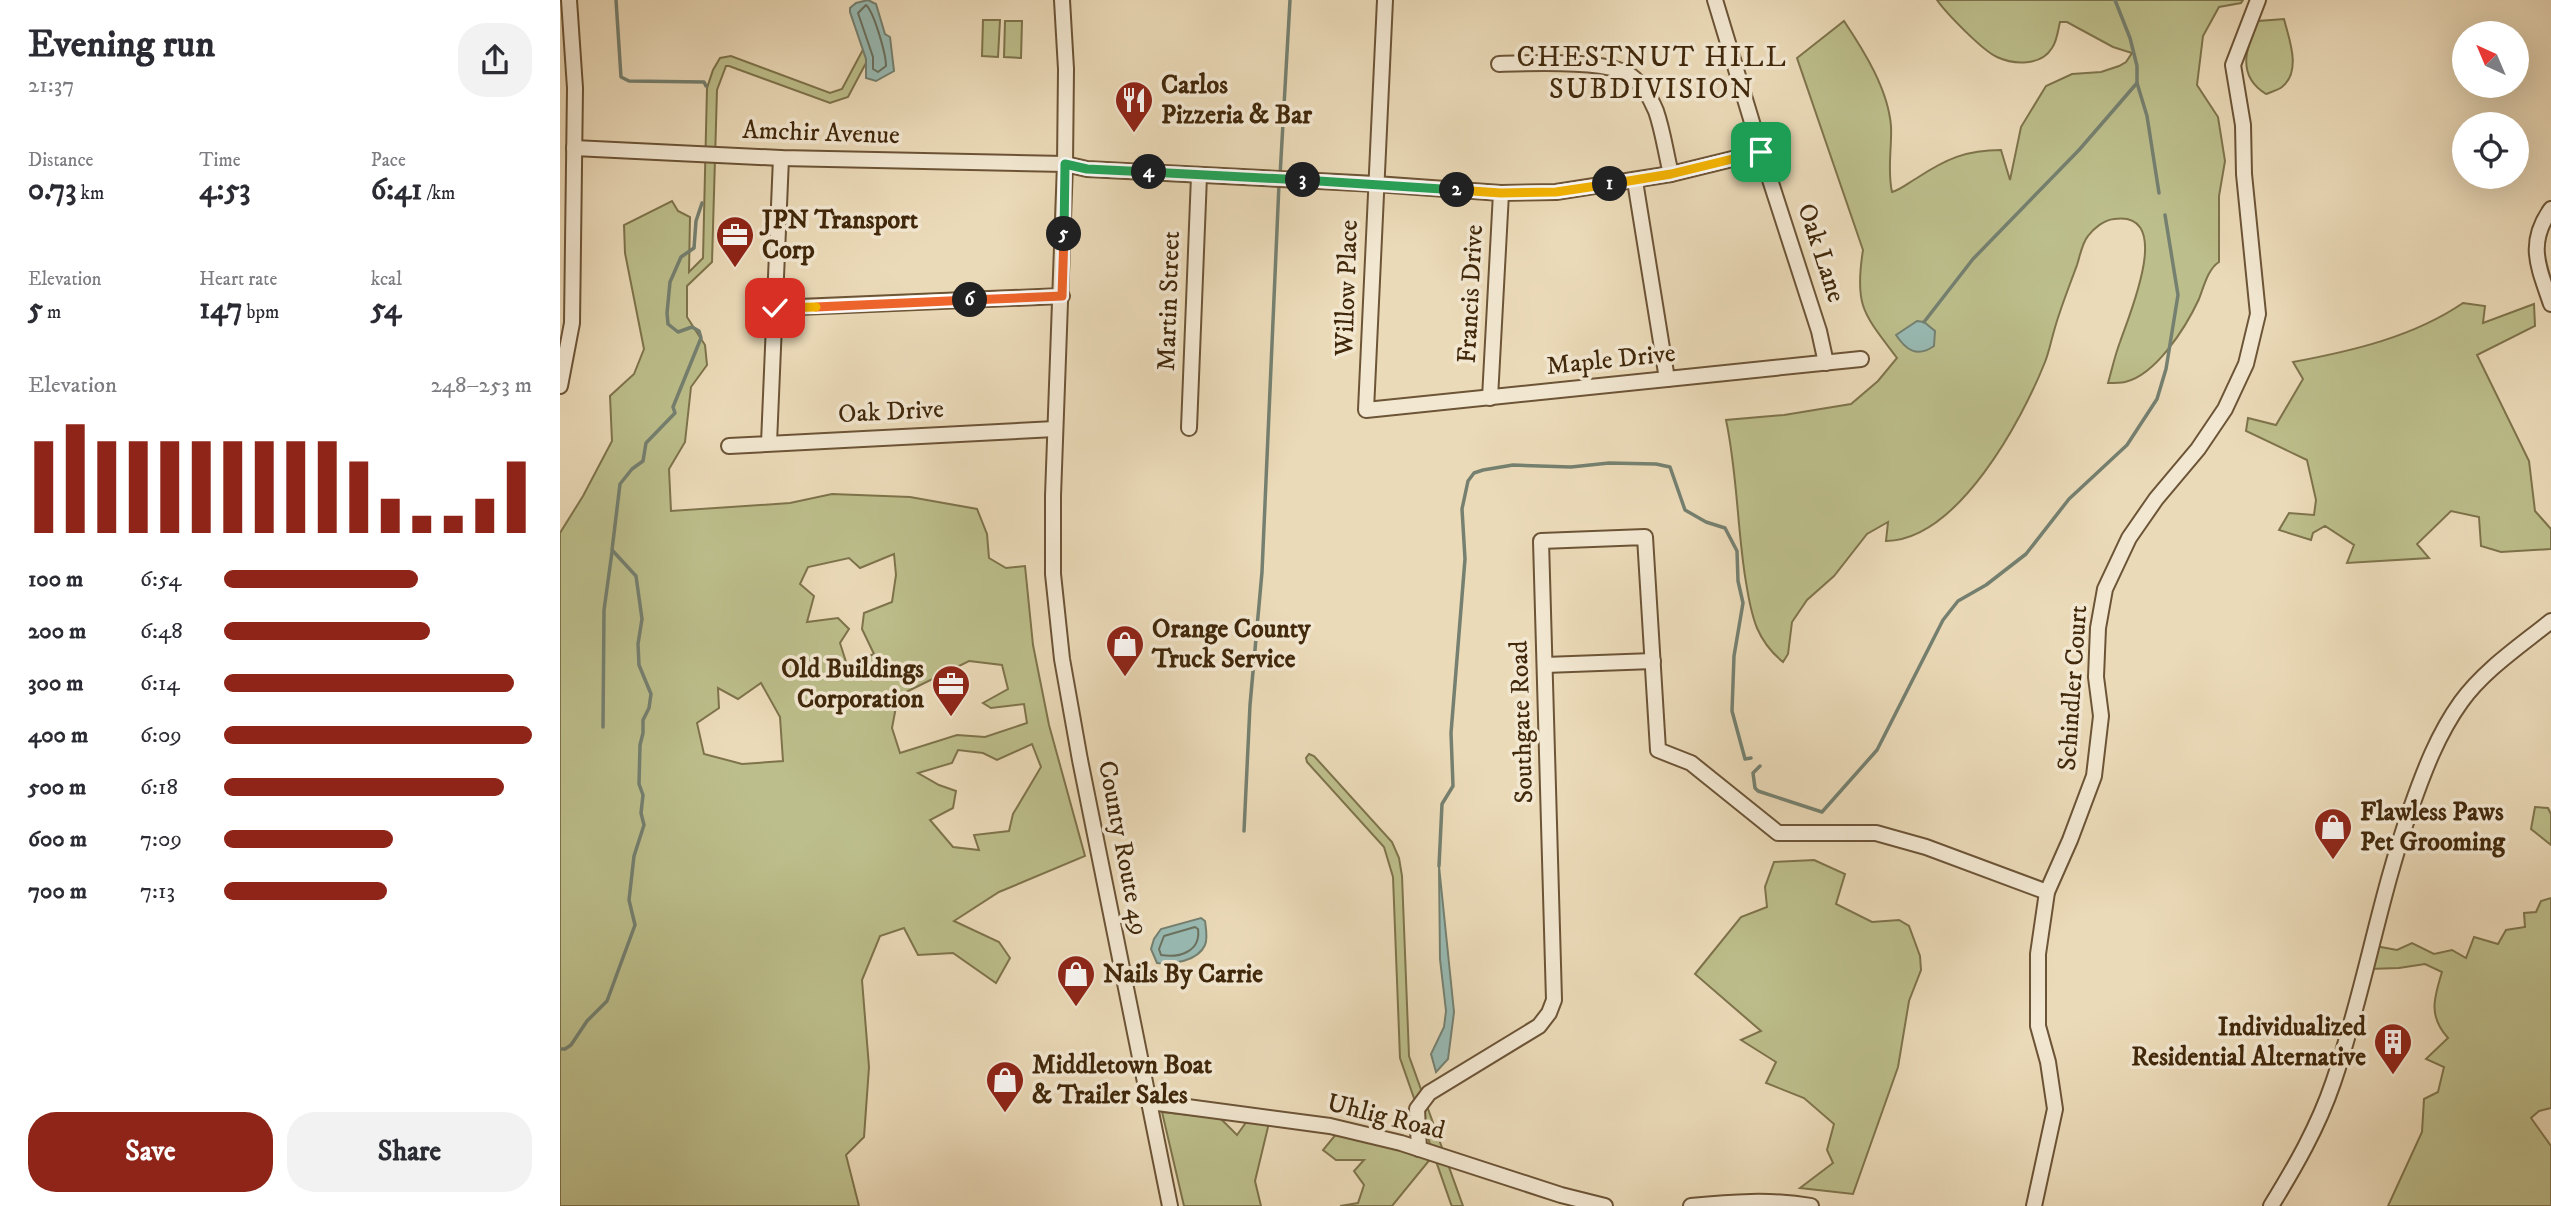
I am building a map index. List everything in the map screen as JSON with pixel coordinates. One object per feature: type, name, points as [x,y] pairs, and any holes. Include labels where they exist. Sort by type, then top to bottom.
[{"type":"street","points":[[560,386],[572,324],[575,88],[569,0]]},
{"type":"street","name":"County Route 49","points":[[1062,0],[1066,69],[1065,164],[1053,496],[1053,574],[1062,659],[1170,1206]]},
{"type":"street","name":"Willow Place","points":[[1366,411],[1385,0]]},
{"type":"street","name":"Oak Lane","points":[[1715,0],[1819,331],[1826,363]]},
{"type":"street","name":"Schindler Court","points":[[2034,1206],[2055,1109],[2049,1062],[2039,1026],[2038,954],[2047,892],[2094,776],[2101,716],[2096,677],[2098,628],[2105,589],[2129,538],[2155,499],[2197,449],[2225,409],[2246,364],[2258,314],[2244,174],[2243,125],[2233,65],[2258,0]]},
{"type":"street","points":[[1499,64],[1544,62],[1614,69],[1630,75],[1643,88],[1655,110],[1671,174]]},
{"type":"street","name":"Amchir Avenue","points":[[574,148],[780,158],[1065,164],[1087,169],[1501,193],[1556,192],[1635,181],[1761,152]]},
{"type":"street","points":[[769,443],[780,158]]},
{"type":"street","name":"Martin Street","points":[[1189,428],[1199,176]]},
{"type":"street","points":[[1635,181],[1667,379]]},
{"type":"street","name":"Francis Drive","points":[[1490,398],[1501,193]]},
{"type":"street","points":[[2551,209],[2539,230],[2536,254],[2551,304]]},
{"type":"street","points":[[775,308],[1062,296]]},
{"type":"street","name":"Maple Drive","points":[[1366,411],[1861,359]]},
{"type":"street","name":"Oak Drive","points":[[729,446],[1055,429]]},
{"type":"street","name":"Southgate Road","points":[[1419,1149],[1417,1109],[1429,1093],[1539,1026],[1549,1013],[1554,1000],[1541,541],[1645,537],[1658,750],[1691,762],[1778,833],[1876,833],[1926,847],[2047,892]]},
{"type":"street","points":[[2271,1206],[2306,1144],[2333,1083],[2388,878],[2435,746],[2470,690],[2491,669],[2551,621]]},
{"type":"street","points":[[1545,665],[1653,662]]},
{"type":"street","name":"Uhlig Road","points":[[1150,1102],[1330,1126],[1419,1149],[1561,1195],[1605,1206]]},
{"type":"street","points":[[1691,1206],[1776,1203],[1811,1206]]},
{"type":"green space","points":[[1937,0],[2243,0],[2241,3],[2219,7],[2203,36],[2197,85],[2218,117],[2225,161],[2219,196],[2219,262],[2209,273],[2186,323],[2159,360],[2137,378],[2108,383],[2138,289],[2145,247],[2142,231],[2132,221],[2114,219],[2093,230],[2083,246],[2035,386],[2004,444],[1984,473],[1962,499],[1938,521],[1913,535],[1886,541],[1888,522],[1867,534],[1834,576],[1807,600],[1792,622],[1788,654],[1783,662],[1762,638],[1751,609],[1726,420],[1784,415],[1851,404],[1878,381],[1897,358],[1876,331],[1864,309],[1860,285],[1863,250],[1797,58],[1844,21],[1880,84],[1889,112],[1892,192],[1947,161],[1989,150],[2001,150],[2010,180],[2021,127],[2046,86],[2072,74],[2101,72],[2119,66],[2126,62],[2132,53],[2113,47],[2067,22],[2060,22],[2054,45],[2047,54],[2027,62],[2004,60],[1974,40]]},
{"type":"green space","points":[[2284,19],[2293,64],[2288,80],[2282,87],[2266,94],[2250,79],[2247,51],[2258,21]]},
{"type":"green space","points":[[983,20],[1000,20],[998,57],[982,56]]},
{"type":"green space","points":[[1005,21],[1022,21],[1021,58],[1004,57]]},
{"type":"green space","points":[[867,42],[875,46],[848,97],[830,103],[726,66],[717,90],[712,262],[687,286],[687,317],[705,345],[707,365],[691,387],[685,442],[669,469],[671,511],[790,503],[832,494],[910,497],[977,509],[987,534],[989,558],[1006,568],[1025,566],[1033,645],[1049,725],[1085,856],[999,892],[954,921],[999,942],[1010,958],[996,983],[953,953],[918,955],[904,928],[880,936],[862,980],[869,1067],[864,1137],[846,1155],[859,1206],[560,1206],[560,533],[612,441],[610,396],[634,374],[644,349],[625,253],[624,225],[672,201],[678,211],[690,217],[689,272],[703,258],[707,88],[720,58],[731,56],[830,93],[842,89]],"holes":[[[894,554],[896,575],[892,602],[864,613],[862,629],[874,654],[847,665],[840,643],[849,629],[838,618],[807,622],[814,596],[800,584],[808,567],[849,558],[860,568]],[[969,661],[1002,665],[1008,689],[983,703],[991,708],[1024,704],[1027,723],[985,737],[957,735],[900,753],[892,728],[898,696]],[[761,683],[780,717],[783,761],[742,764],[704,754],[697,723],[719,708],[718,688],[738,699]],[[1032,744],[1041,767],[1013,814],[1009,831],[974,835],[979,850],[953,847],[930,820],[953,808],[956,791],[918,773],[952,763],[958,750],[983,753],[997,760]]]},
{"type":"green space","points":[[2463,303],[2485,306],[2483,323],[2534,304],[2535,326],[2477,355],[2529,461],[2535,511],[2551,529],[2551,549],[2501,552],[2481,546],[2479,517],[2451,511],[2417,544],[2429,558],[2347,563],[2354,545],[2325,526],[2313,533],[2311,540],[2279,530],[2289,513],[2314,515],[2316,500],[2307,460],[2246,431],[2248,418],[2276,425],[2303,379],[2293,362],[2337,353],[2403,334]]},
{"type":"green space","points":[[1309,754],[1314,756],[1392,842],[1399,858],[1409,1056],[1463,1206],[1451,1204],[1400,1058],[1393,877],[1384,847],[1307,762]]},
{"type":"green space","points":[[2535,807],[2548,808],[2551,814],[2551,845],[2531,829]]},
{"type":"green space","points":[[1814,860],[1845,874],[1836,904],[1872,922],[1899,920],[1909,926],[1920,956],[1921,970],[1909,1001],[1898,1067],[1853,1194],[1800,1188],[1833,1163],[1827,1150],[1834,1124],[1804,1098],[1766,1083],[1776,1062],[1741,1040],[1761,1031],[1695,974],[1741,917],[1767,907],[1765,887],[1774,862]]},
{"type":"green space","points":[[2551,898],[2551,1108],[2539,1111],[2531,1118],[2551,1146],[2551,1206],[2388,1206],[2422,1132],[2424,1099],[2438,1092],[2444,1067],[2426,1059],[2448,1038],[2438,1022],[2434,1007],[2442,972],[2425,964],[2369,969],[2375,946],[2397,950],[2412,943],[2434,954],[2452,950],[2466,958],[2474,937],[2498,944],[2506,930],[2525,927],[2524,913],[2536,912],[2541,901]]},
{"type":"green space","points":[[1162,1112],[1220,1118],[1237,1135],[1252,1114],[1265,1116],[1268,1127],[1255,1181],[1261,1206],[1184,1206]]},
{"type":"green space","points":[[1342,1127],[1432,1157],[1392,1206],[1340,1206],[1358,1203],[1364,1185],[1354,1171],[1364,1160],[1336,1160],[1323,1150]]},
{"type":"water","points":[[868,0],[876,4],[885,34],[890,37],[894,71],[876,81],[866,78],[866,59],[850,12],[850,8],[856,3]]},
{"type":"water","points":[[1917,321],[1924,322],[1935,331],[1934,346],[1928,350],[1912,351],[1896,335]]},
{"type":"water","points":[[1439,866],[1454,1012],[1448,1059],[1436,1072],[1431,1054],[1444,1027],[1446,1011],[1440,959]]},
{"type":"water","points":[[1201,918],[1205,921],[1207,936],[1202,950],[1184,961],[1157,963],[1151,949],[1161,929]]},
{"type":"waterway","points":[[616,0],[621,77],[629,81],[704,82],[706,86]]},
{"type":"waterway","points":[[1280,176],[1290,0]]},
{"type":"waterway","points":[[2115,0],[2130,38],[2137,66],[2137,83],[2147,116],[2159,193]]},
{"type":"waterway","points":[[1924,322],[1973,259],[2079,150],[2137,83]]},
{"type":"waterway","points":[[1244,831],[1250,705],[1262,572],[1279,184]]},
{"type":"waterway","points":[[560,1049],[571,1045],[587,1021],[607,1001],[635,925],[629,900],[634,856],[644,825],[641,813],[643,795],[639,784],[640,745],[643,720],[649,708],[651,694],[639,665],[638,644],[642,619],[636,576],[612,550],[620,484],[632,469],[643,461],[646,443],[675,413],[673,407],[701,338],[699,331],[692,327],[678,332],[668,324],[667,313],[670,282],[681,257],[694,248],[696,221],[702,203]]},
{"type":"waterway","points":[[1760,766],[1753,773],[1758,791],[1822,812],[1877,750],[1943,620],[1958,601],[1986,585],[2026,554],[2069,499],[2127,445],[2157,399],[2166,369],[2178,295],[2165,215]]},
{"type":"waterway","points":[[1439,866],[1442,804],[1453,786],[1451,733],[1465,559],[1462,509],[1468,481],[1474,473],[1513,465],[1571,467],[1609,463],[1670,467],[1685,510],[1706,522],[1725,528],[1737,551],[1738,581],[1743,603],[1734,656],[1732,711],[1745,759],[1751,758]]},
{"type":"waterway","points":[[603,727],[604,610],[612,552]]},
{"type":"place","name":"Carlos Pizzeria & Bar","points":[[1134,134]]},
{"type":"place","name":"JPN Transport Corp","points":[[735,269]]},
{"type":"place","name":"Orange County Truck Service","points":[[1125,678]]},
{"type":"place","name":"Old Buildings Corporation","points":[[951,718]]},
{"type":"place","name":"Flawless Paws Pet Grooming","points":[[2333,861]]},
{"type":"place","name":"Nails By Carrie","points":[[1076,1008]]},
{"type":"place","name":"Individualized Residential Alternative","points":[[2393,1076]]},
{"type":"place","name":"Middletown Boat & Trailer Sales","points":[[1005,1114]]},
{"type":"district","name":"CHESTNUT HILL SUBDIVISION","points":[[1652,73]]},
{"type":"route","points":[[775,308],[1062,296],[1065,164],[1087,169],[1501,193],[1556,192],[1635,181],[1761,152]]}]
